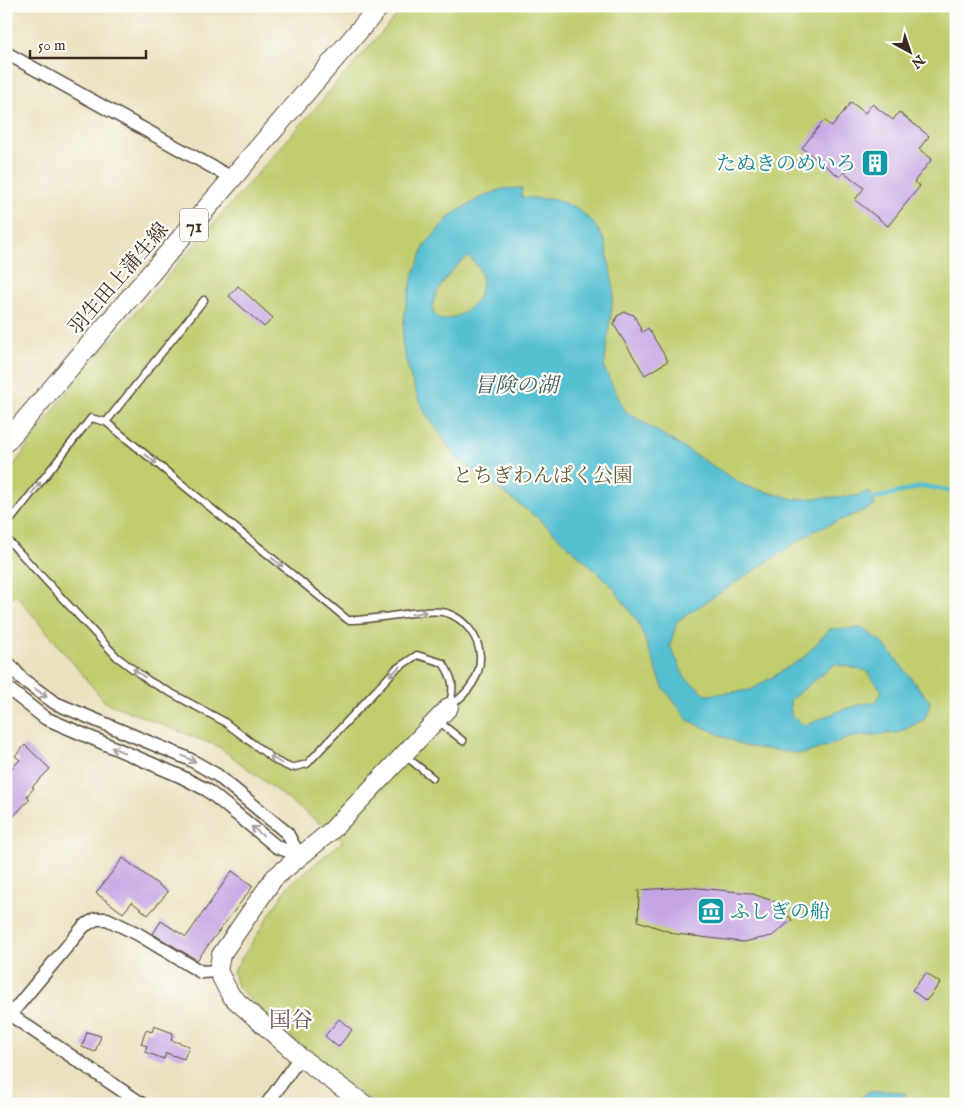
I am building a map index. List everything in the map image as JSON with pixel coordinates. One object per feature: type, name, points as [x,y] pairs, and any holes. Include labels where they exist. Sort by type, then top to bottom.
[{"type":"main road","name":"羽生田上蒲生線","points":[[6,442],[380,6]]},
{"type":"street","points":[[6,53],[234,178]]},
{"type":"street","points":[[6,660],[22,679],[55,703],[189,759],[217,775],[287,833],[299,855]]},
{"type":"street","points":[[6,688],[45,718],[180,776],[207,790],[277,847],[299,855]]},
{"type":"street","points":[[364,1104],[300,1058],[231,996],[218,971],[221,955],[274,878],[299,855],[332,830],[449,707]]},
{"type":"street","points":[[142,1104],[8,1013],[84,926],[96,919],[106,919],[138,934],[201,972],[218,971]]},
{"type":"street","points":[[267,1104],[300,1058]]},
{"type":"lane","points":[[106,422],[204,300]]},
{"type":"lane","points":[[6,526],[91,418],[106,422],[348,620],[363,621],[432,612],[446,613],[460,620],[470,630],[478,643],[479,669],[476,679],[460,699],[449,707]]},
{"type":"lane","points":[[6,538],[118,658],[149,681],[223,721],[276,761],[291,768],[307,764],[396,669],[417,655],[444,663],[453,678],[454,693],[449,707]]},
{"type":"lane","points":[[436,720],[463,741]]},
{"type":"lane","points":[[403,754],[433,778]]},
{"type":"green space","name":"とちぎわんぱく公園","points":[[405,6],[956,6],[956,1104],[374,1104],[318,1062],[237,987],[233,972],[288,886],[343,841],[219,747],[105,702],[17,596],[6,598],[6,473],[12,468],[74,382]]},
{"type":"water","name":"冒険の湖","points":[[522,188],[521,197],[556,200],[575,207],[592,221],[605,241],[614,290],[604,368],[625,411],[745,486],[794,499],[856,496],[870,491],[875,506],[814,531],[677,621],[670,646],[685,678],[707,695],[751,690],[803,658],[830,629],[862,628],[883,643],[930,702],[925,719],[898,733],[852,737],[804,754],[744,746],[688,720],[663,687],[639,624],[612,586],[539,519],[457,458],[422,408],[410,376],[402,343],[405,310],[413,276],[425,245],[451,215],[480,198],[502,189]],"holes":[[[469,257],[478,267],[482,277],[478,297],[462,313],[452,318],[440,320],[433,311],[433,305],[439,289],[451,272]],[[835,664],[867,671],[882,691],[875,702],[848,708],[805,726],[791,715],[790,700]]]},
{"type":"water","points":[[868,1092],[906,1093],[901,1104],[854,1104]]},
{"type":"building","name":"たぬきのめいろ","points":[[851,102],[865,113],[872,104],[893,120],[899,112],[929,136],[919,149],[932,159],[914,182],[920,186],[888,226],[855,200],[864,188],[844,172],[840,177],[802,148],[824,120],[832,127]]},
{"type":"building","points":[[238,286],[273,318],[264,327],[229,296]]},
{"type":"building","points":[[625,312],[634,315],[642,332],[648,328],[668,361],[645,375],[614,325],[617,316]]},
{"type":"building","points":[[25,745],[50,769],[32,787],[34,788],[27,796],[30,799],[6,824],[6,790],[11,785],[6,781],[6,774],[20,760],[15,756]]},
{"type":"building","points":[[123,858],[168,892],[148,915],[132,902],[123,913],[96,893]]},
{"type":"building","points":[[232,871],[253,886],[197,960],[153,934],[161,921],[186,937]]},
{"type":"building","name":"ふしぎの船","points":[[688,887],[750,893],[776,902],[792,920],[772,936],[743,942],[676,934],[638,921],[639,890]]},
{"type":"building","points":[[926,973],[940,983],[926,1001],[912,990]]},
{"type":"building","points":[[339,1019],[352,1030],[338,1047],[325,1036]]},
{"type":"building","points":[[154,1026],[173,1033],[171,1040],[189,1046],[184,1059],[166,1053],[164,1059],[145,1052],[147,1046],[141,1044],[146,1030],[152,1032]]},
{"type":"building","points":[[87,1032],[101,1036],[95,1052],[82,1047]]},
{"type":"waterway","points":[[873,499],[924,486],[956,492]]},
{"type":"place","name":"たぬきのめいろ","points":[[875,163]]},
{"type":"place","name":"ふしぎの船","points":[[711,911]]},
{"type":"district","name":"国谷","points":[[291,1019]]}]
